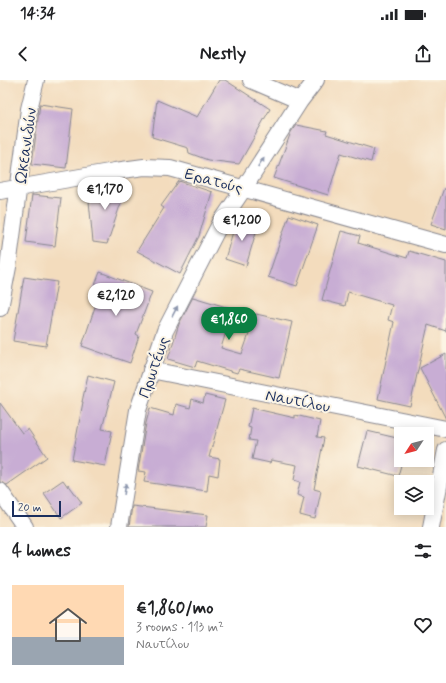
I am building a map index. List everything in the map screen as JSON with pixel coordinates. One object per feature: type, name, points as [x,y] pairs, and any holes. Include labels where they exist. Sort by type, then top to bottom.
[{"type":"street","name":"Ωκεανιδών","points":[[0,308],[8,267],[29,109],[36,80]]},
{"type":"street","points":[[251,80],[307,88]]},
{"type":"street","name":"Πρωτέως","points":[[119,527],[138,410],[165,331],[221,222],[307,88]]},
{"type":"street","name":"Ερατούς","points":[[0,192],[19,187],[144,166],[170,168],[446,245]]},
{"type":"street","name":"Ναυτίλου","points":[[151,370],[446,429]]},
{"type":"street","points":[[431,527],[446,450]]},
{"type":"street","points":[[0,491],[25,527]]},
{"type":"building","points":[[219,80],[225,80],[270,109],[239,164],[208,160],[189,153],[188,148],[152,137],[157,100],[197,117]]},
{"type":"building","points":[[40,104],[73,109],[66,168],[32,164]]},
{"type":"building","points":[[296,125],[327,131],[326,134],[374,149],[371,162],[341,153],[328,195],[274,178],[291,132]]},
{"type":"building","points":[[179,181],[212,192],[199,236],[180,274],[137,251],[164,208],[161,206]]},
{"type":"building","points":[[127,185],[107,244],[93,242],[88,191]]},
{"type":"building","points":[[444,188],[446,188],[446,229],[431,224]]},
{"type":"building","points":[[32,195],[61,198],[55,246],[26,242]]},
{"type":"building","points":[[289,215],[318,225],[297,286],[268,277]]},
{"type":"building","points":[[237,218],[258,225],[246,266],[225,259]]},
{"type":"building","points":[[341,231],[360,236],[358,243],[407,258],[409,251],[446,262],[446,331],[428,325],[410,406],[378,399],[394,322],[388,320],[392,305],[348,292],[345,306],[322,300]]},
{"type":"building","points":[[100,272],[152,292],[136,334],[139,336],[130,363],[82,346],[97,301],[90,298]]},
{"type":"building","points":[[24,277],[57,282],[46,346],[13,341]]},
{"type":"building","points":[[193,297],[233,309],[221,348],[242,354],[256,314],[292,322],[279,378],[239,369],[237,373],[197,361],[195,367],[168,359],[179,324]]},
{"type":"building","points":[[446,354],[446,419],[420,368]]},
{"type":"building","points":[[88,375],[114,382],[102,429],[112,431],[105,466],[72,460]]},
{"type":"building","points":[[205,395],[225,400],[209,457],[220,459],[218,476],[209,474],[207,491],[144,482],[146,472],[138,471],[150,408],[174,415],[176,404],[190,408],[192,399],[203,403]]},
{"type":"building","points":[[0,403],[22,433],[28,429],[47,457],[7,485],[0,482]]},
{"type":"building","points":[[252,408],[295,418],[295,415],[320,421],[317,437],[324,438],[314,489],[321,491],[315,519],[300,515],[304,497],[297,495],[300,482],[294,480],[297,465],[271,460],[270,463],[252,459],[256,441],[249,440],[251,428],[248,427]]},
{"type":"building","points":[[367,431],[394,437],[394,467],[400,467],[398,475],[358,466]]},
{"type":"building","points":[[63,480],[68,487],[68,484],[82,503],[61,518],[44,493]]},
{"type":"building","points":[[132,506],[208,515],[206,527],[129,527]]}]
